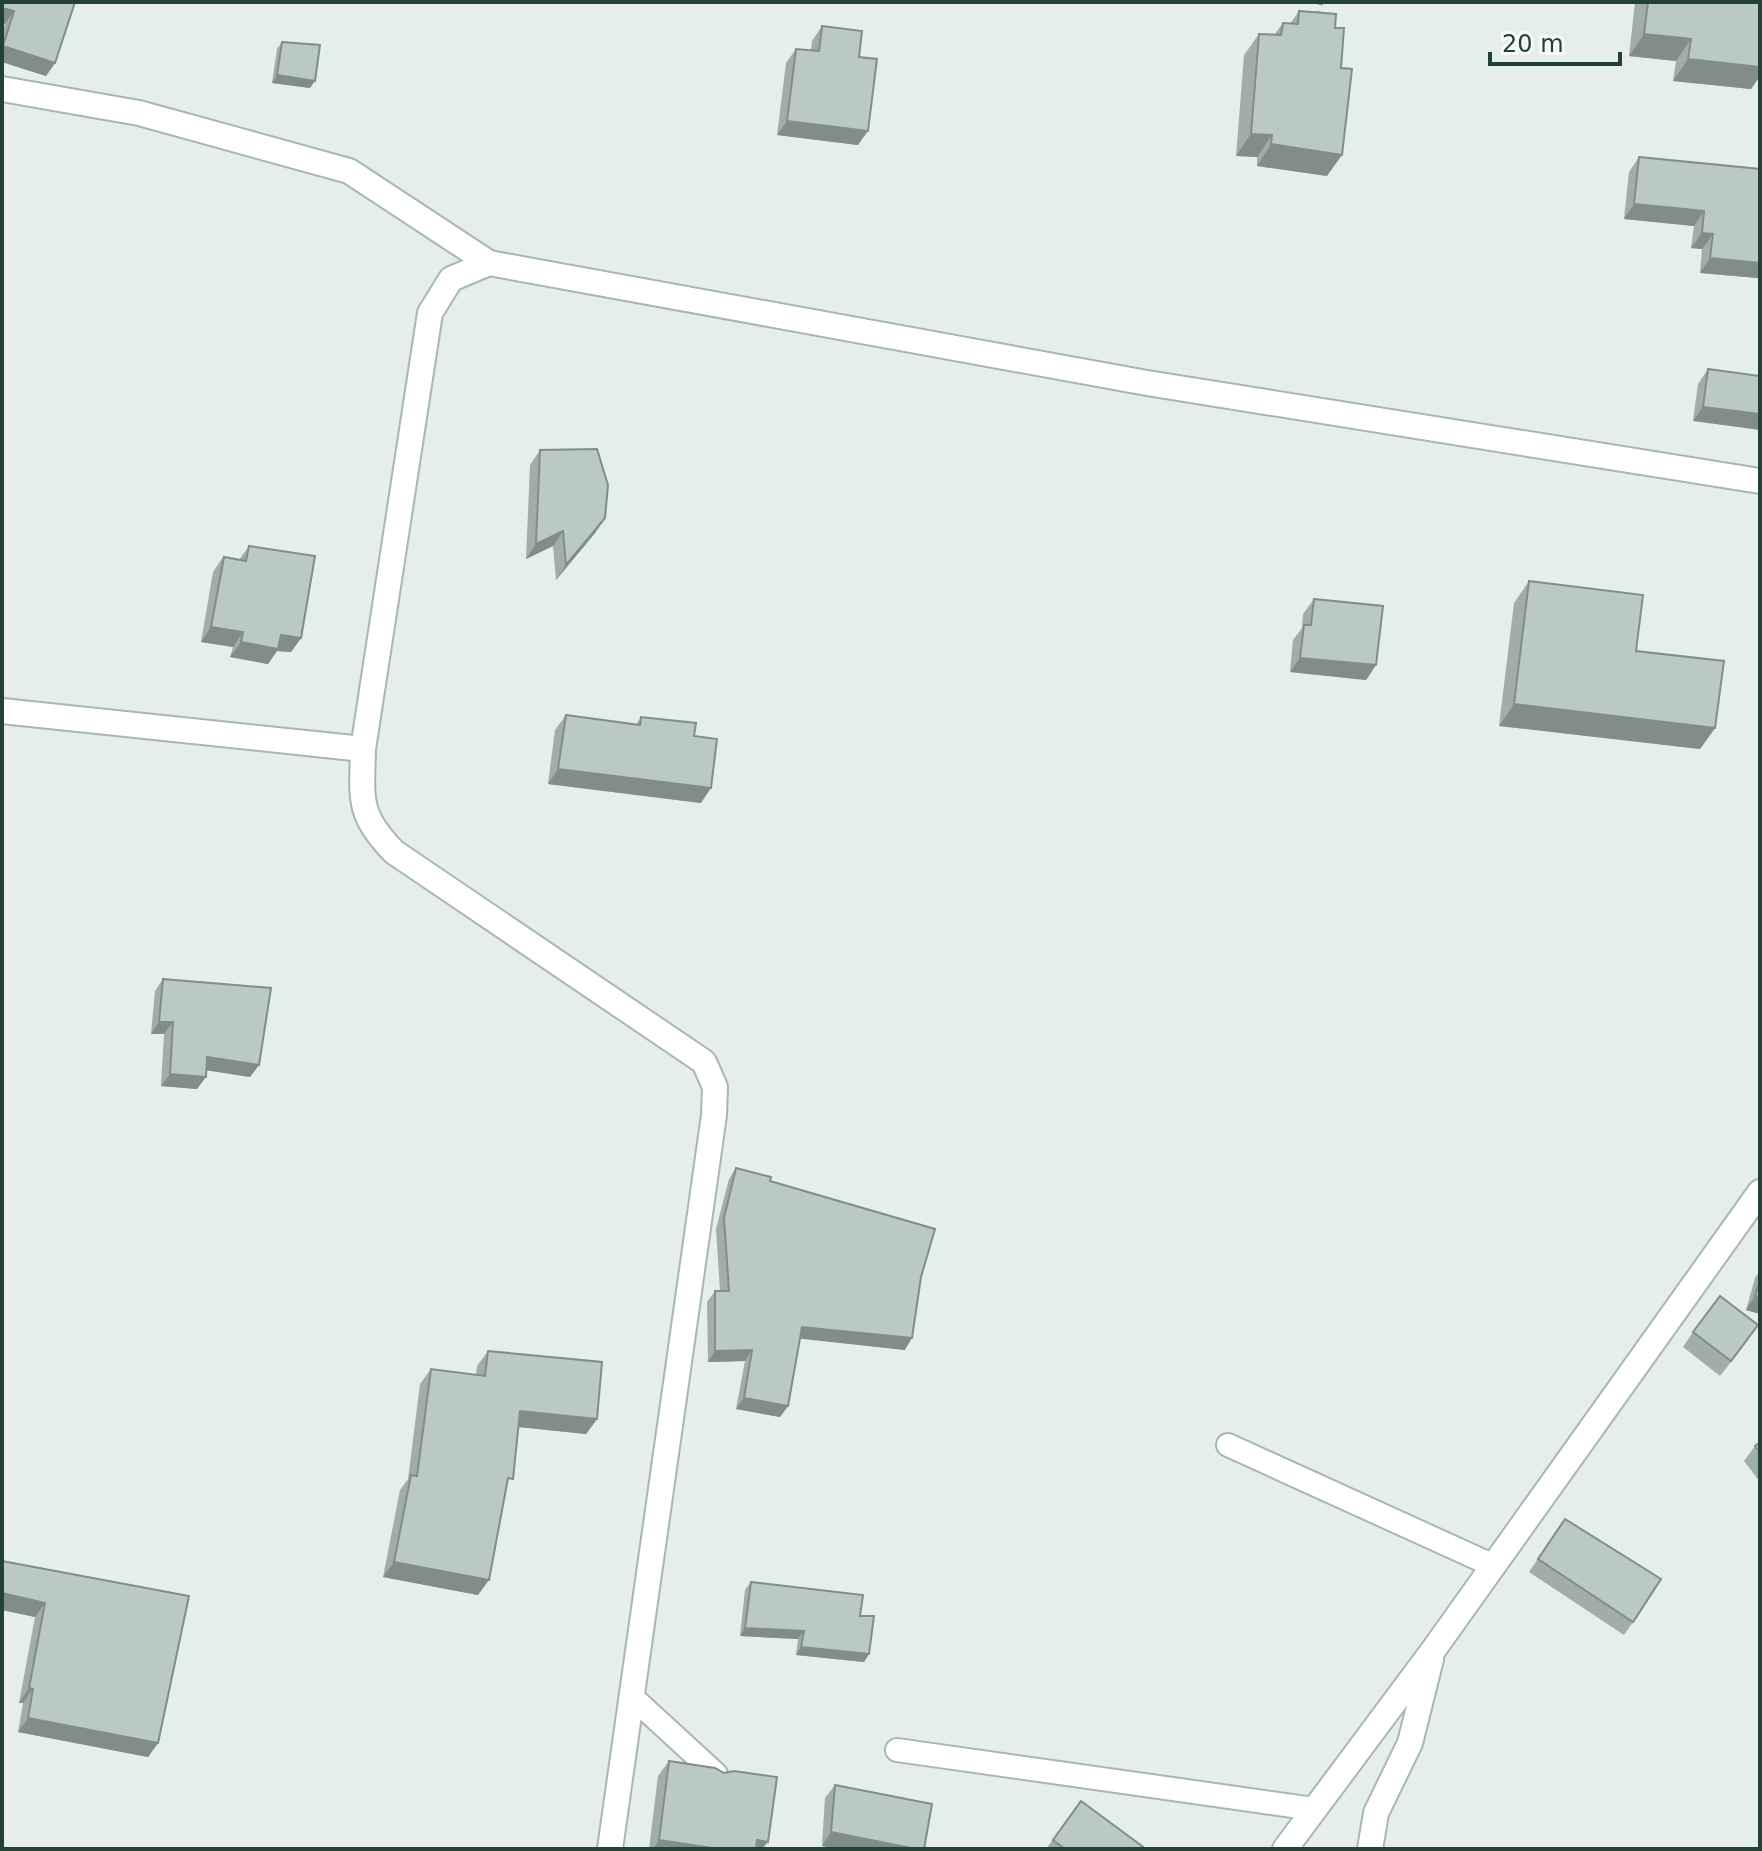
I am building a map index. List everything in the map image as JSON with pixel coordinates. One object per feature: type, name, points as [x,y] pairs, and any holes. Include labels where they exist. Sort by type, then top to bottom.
[{"type":"street","points":[[2,89],[139,113],[349,171],[489,263],[1147,383],[1760,481]]},
{"type":"street","points":[[489,263],[451,279],[430,313],[363,749],[362,802],[372,829],[394,852],[704,1062],[715,1087],[610,1849]]},
{"type":"street","points":[[2,711],[363,749]]},
{"type":"street","points":[[1285,1849],[1434,1649],[1760,1192]]},
{"type":"street","points":[[1370,1849],[1376,1813],[1410,1743],[1434,1649]]},
{"type":"lane","points":[[1228,1445],[1494,1566]]},
{"type":"lane","points":[[631,1696],[716,1774]]},
{"type":"lane","points":[[897,1750],[1314,1809]]},
{"type":"path","points":[[1318,15],[1321,2]]},
{"type":"building","points":[[2,2],[75,2],[55,63],[3,46],[14,11],[2,8]]},
{"type":"building","points":[[1648,2],[1760,2],[1760,67],[1688,59],[1691,39],[1644,34]]},
{"type":"building","points":[[1299,11],[1336,14],[1335,28],[1344,28],[1341,68],[1352,69],[1342,155],[1271,144],[1272,135],[1251,134],[1259,34],[1281,35],[1283,23],[1298,24]]},
{"type":"building","points":[[822,26],[862,31],[859,57],[877,59],[868,131],[787,121],[796,49],[819,51]]},
{"type":"building","points":[[282,42],[320,45],[315,81],[277,75]]},
{"type":"building","points":[[1639,157],[1760,169],[1760,263],[1710,258],[1713,234],[1702,233],[1704,211],[1634,204]]},
{"type":"building","points":[[1708,369],[1760,376],[1760,414],[1703,407]]},
{"type":"building","points":[[597,449],[608,485],[605,518],[566,565],[563,531],[536,544],[540,450]]},
{"type":"building","points":[[249,546],[315,556],[301,638],[281,635],[278,649],[241,642],[243,632],[211,627],[224,557],[246,561]]},
{"type":"building","points":[[1529,581],[1643,595],[1636,651],[1724,661],[1715,728],[1514,704]]},
{"type":"building","points":[[1314,599],[1383,606],[1376,665],[1300,658],[1304,625],[1311,625]]},
{"type":"building","points":[[566,715],[640,725],[641,717],[696,723],[694,736],[717,739],[711,788],[558,769]]},
{"type":"building","points":[[163,979],[271,988],[259,1065],[207,1057],[206,1077],[170,1074],[173,1022],[159,1022]]},
{"type":"building","points":[[736,1168],[771,1177],[770,1181],[935,1229],[921,1277],[912,1338],[802,1327],[788,1406],[744,1398],[752,1350],[715,1351],[715,1291],[729,1291],[724,1218]]},
{"type":"building","points":[[1760,1280],[1760,1297],[1755,1296]]},
{"type":"building","points":[[1720,1296],[1758,1325],[1731,1361],[1693,1332]]},
{"type":"building","points":[[488,1351],[602,1362],[597,1419],[520,1411],[513,1479],[508,1478],[489,1580],[394,1562],[411,1475],[417,1476],[431,1369],[485,1376]]},
{"type":"building","points":[[1565,1519],[1661,1579],[1633,1622],[1538,1559]]},
{"type":"building","points":[[2,1561],[189,1596],[158,1743],[28,1718],[33,1689],[29,1688],[45,1603],[2,1593]]},
{"type":"building","points":[[751,1582],[863,1595],[860,1616],[874,1616],[869,1654],[801,1647],[804,1631],[745,1628]]},
{"type":"building","points":[[669,1761],[715,1768],[724,1773],[734,1771],[777,1777],[768,1842],[757,1840],[756,1849],[719,1849],[659,1840]]},
{"type":"building","points":[[835,1785],[932,1804],[924,1849],[831,1832]]},
{"type":"building","points":[[1081,1801],[1146,1849],[1065,1849],[1053,1840]]}]
